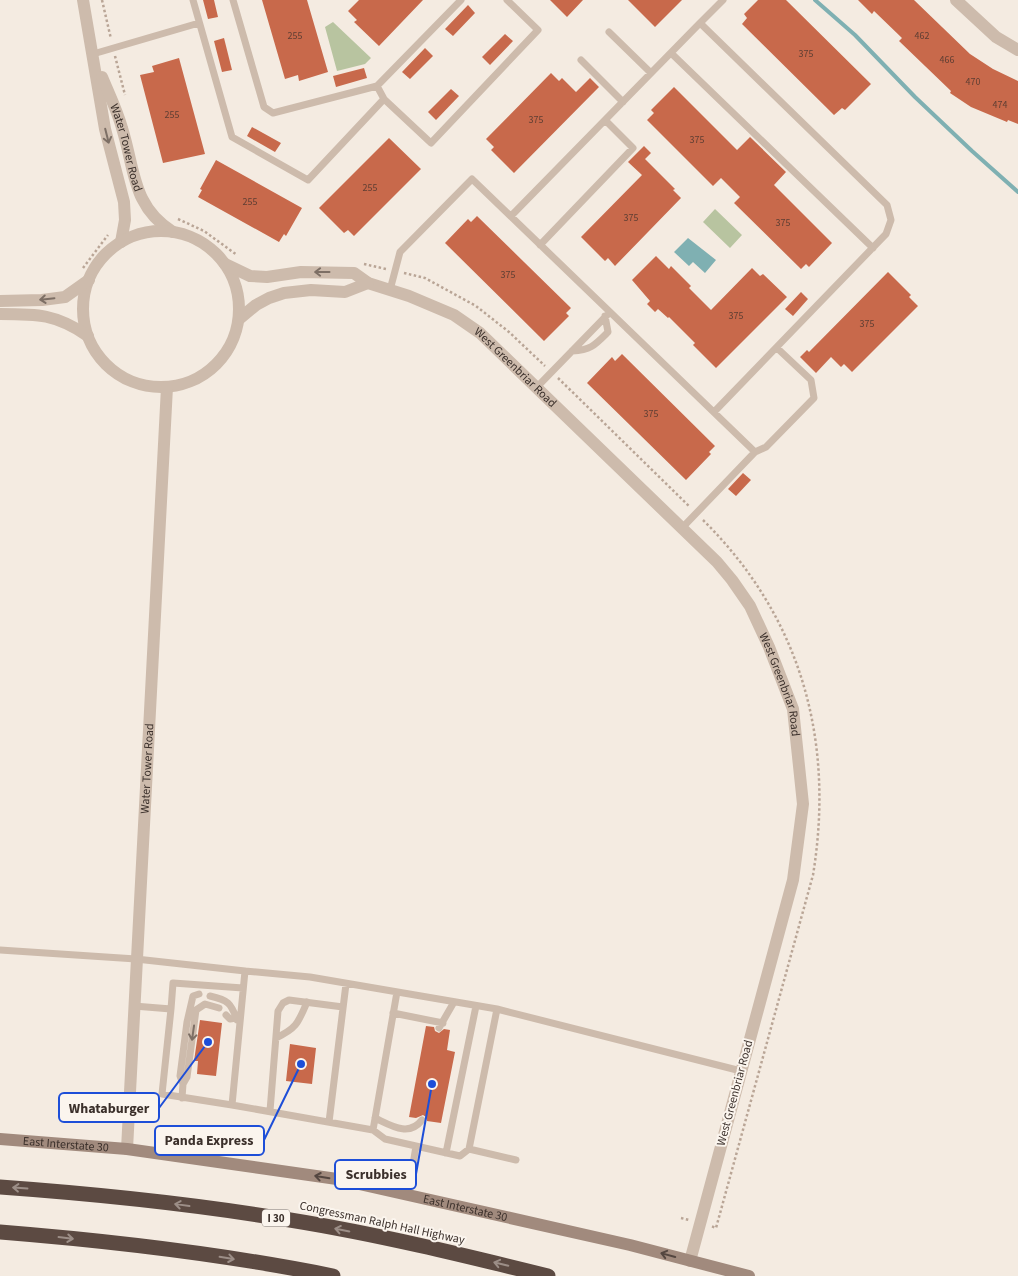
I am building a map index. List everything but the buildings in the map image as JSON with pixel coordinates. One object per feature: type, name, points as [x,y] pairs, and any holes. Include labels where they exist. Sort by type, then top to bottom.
[{"type":"highway","name":"Congressman Ralph Hall Highway","points":[[0,1186],[116,1196],[290,1220],[431,1247],[548,1276]]},
{"type":"highway","points":[[0,1232],[55,1236],[202,1254],[334,1276]]},
{"type":"main road","name":"East Interstate 30","points":[[0,1139],[126,1149],[337,1179],[630,1245],[749,1276]]},
{"type":"street","name":"Water Tower Road","points":[[82,0],[106,128],[124,202],[125,220],[121,242]]},
{"type":"street","points":[[956,0],[996,37],[1018,50]]},
{"type":"street","name":"Water Tower Road","points":[[93,54],[122,126],[140,195],[153,216],[173,232]]},
{"type":"street","points":[[0,301],[42,300],[65,297],[85,275],[101,259],[121,242],[146,232],[173,232],[199,240],[210,248],[224,264],[234,280],[238,293],[239,319],[232,343],[217,364],[197,380],[185,384],[167,387],[146,386],[122,377],[103,361],[88,336],[83,317],[85,275]]},
{"type":"street","name":"West Greenbriar Road","points":[[224,264],[250,276],[301,272],[354,273],[368,283],[454,315],[480,333],[682,528],[732,580],[750,606],[769,647],[793,709],[803,804],[793,880],[690,1261]]},
{"type":"street","points":[[239,319],[256,305],[284,293],[311,290],[345,292],[368,283]]},
{"type":"street","points":[[0,314],[28,314],[52,317],[72,325],[88,336]]},
{"type":"street","name":"Water Tower Road","points":[[126,1149],[167,387]]},
{"type":"lane","points":[[193,0],[232,137],[308,180],[384,99]]},
{"type":"lane","points":[[233,0],[264,107],[273,113],[377,86],[461,0]]},
{"type":"lane","points":[[377,86],[384,99],[431,143],[538,30],[507,0]]},
{"type":"lane","points":[[511,216],[723,0]]},
{"type":"lane","points":[[93,54],[199,24]]},
{"type":"lane","points":[[700,24],[886,205],[891,220],[886,234],[714,412]]},
{"type":"lane","points":[[609,32],[651,73]]},
{"type":"lane","points":[[670,53],[873,248]]},
{"type":"lane","points":[[581,60],[623,102]]},
{"type":"lane","points":[[540,245],[633,148],[605,120]]},
{"type":"lane","points":[[390,290],[400,252],[472,179],[607,314],[755,452]]},
{"type":"lane","points":[[537,387],[607,314]]},
{"type":"lane","points":[[572,351],[584,350],[594,346],[608,332],[607,314]]},
{"type":"lane","points":[[682,528],[755,452],[766,447],[814,398],[811,380],[777,348]]},
{"type":"lane","points":[[0,950],[136,959],[310,977],[497,1010],[741,1071]]},
{"type":"lane","points":[[232,1105],[237,1020],[245,971]]},
{"type":"lane","points":[[243,988],[173,983],[162,1094],[373,1130],[385,1139],[460,1156],[469,1149],[497,1010]]},
{"type":"lane","points":[[329,1122],[346,984]]},
{"type":"lane","points":[[373,1130],[397,992]]},
{"type":"lane","points":[[184,1084],[180,1076],[186,1022],[193,996],[199,994]]},
{"type":"lane","points":[[210,996],[227,1001],[235,1012],[237,1020]]},
{"type":"lane","points":[[270,1111],[278,1011],[289,1000],[343,1007]]},
{"type":"lane","points":[[276,1038],[291,1031],[299,1020],[307,1002]]},
{"type":"lane","points":[[393,1013],[441,1025],[454,1002]]},
{"type":"lane","points":[[182,1098],[187,1078],[196,1010],[205,1004],[219,1008]]},
{"type":"lane","points":[[134,1006],[171,1009]]},
{"type":"lane","points":[[446,1153],[476,1006]]},
{"type":"lane","points":[[226,1015],[230,1019],[237,1020]]},
{"type":"lane","points":[[375,1118],[394,1127],[408,1130],[417,1127],[422,1120]]},
{"type":"lane","points":[[408,1195],[416,1146]]},
{"type":"lane","points":[[469,1149],[516,1160]]},
{"type":"path","points":[[102,0],[125,95]]},
{"type":"path","points":[[173,217],[204,232],[238,256]]},
{"type":"path","points":[[85,275],[110,233]]},
{"type":"path","points":[[360,264],[395,270],[425,278],[476,306],[519,340],[696,514],[744,567],[769,603],[782,630],[806,691],[815,730],[821,789],[818,846],[814,875],[716,1228],[680,1218]]},
{"type":"green space","points":[[333,22],[371,58],[365,64],[337,71],[325,27]]},
{"type":"green space","points":[[715,209],[742,235],[730,248],[703,222]]},
{"type":"water","points":[[688,238],[716,260],[705,273],[693,262],[689,266],[674,252]]},
{"type":"waterway","points":[[815,0],[855,35],[915,97],[1018,192]]},
{"type":"place","name":"Whataburger","points":[[208,1042]]},
{"type":"place","name":"Panda Express","points":[[301,1064]]},
{"type":"place","name":"Scrubbies","points":[[432,1084]]}]
